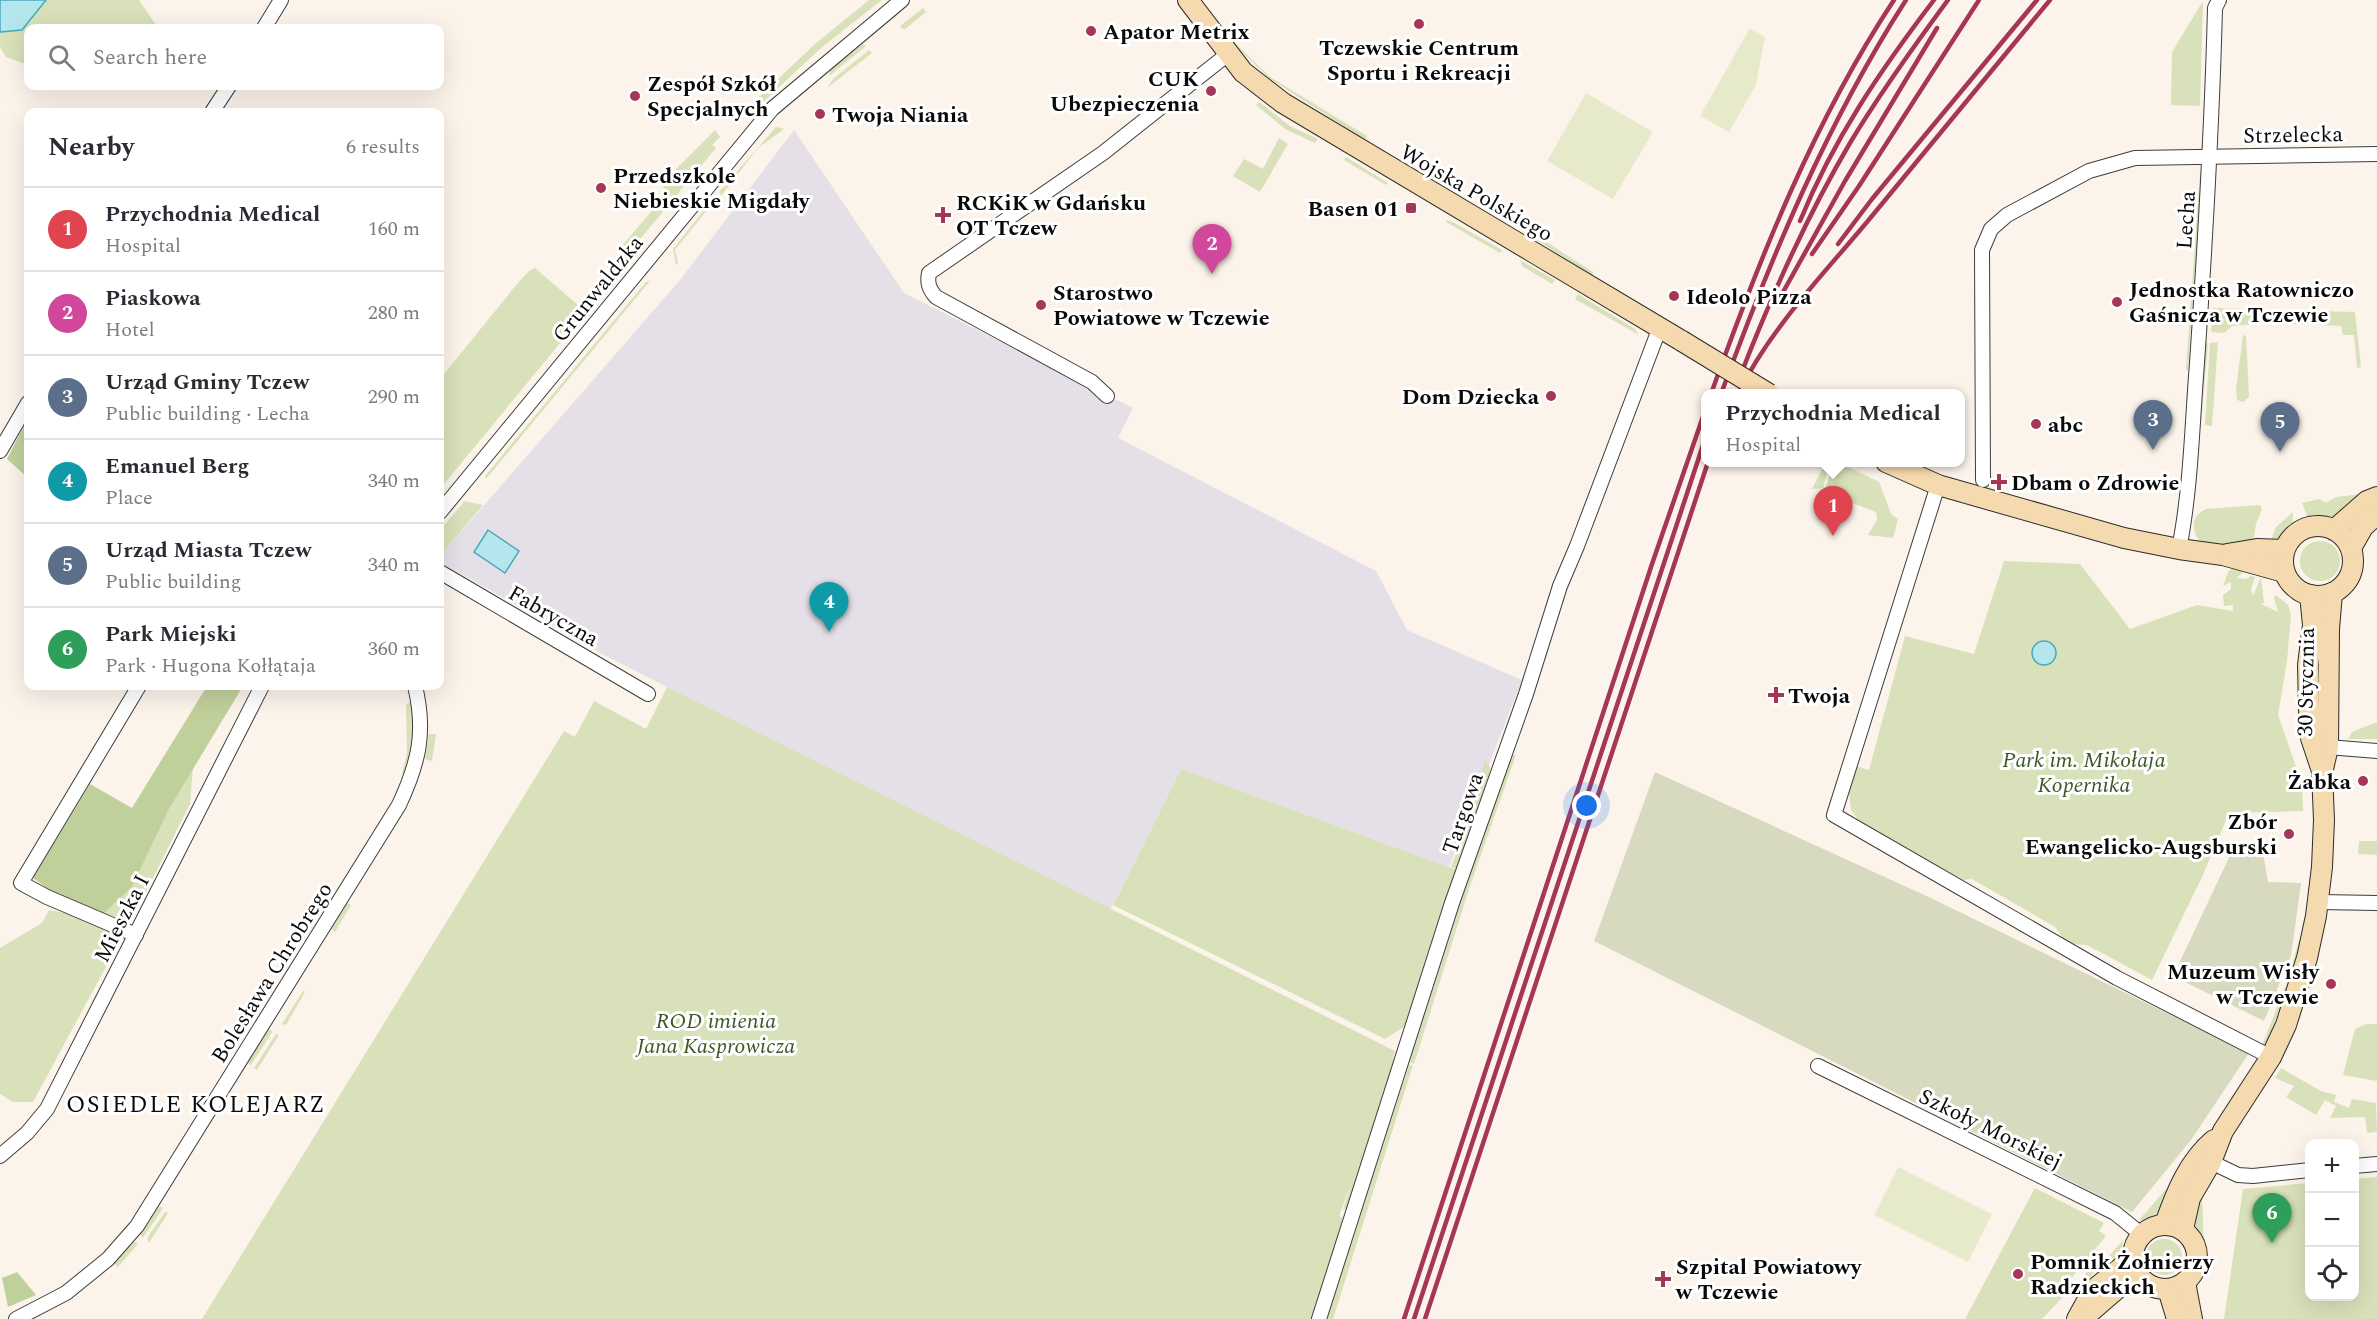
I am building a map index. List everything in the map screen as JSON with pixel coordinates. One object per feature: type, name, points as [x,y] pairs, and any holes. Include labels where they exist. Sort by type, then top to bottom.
[{"type":"street","points":[[266,24],[281,0]]},
{"type":"street","name":"Grunwaldzka","points":[[444,507],[772,109],[902,0]]},
{"type":"street","name":"Wojska Polskiego","points":[[1188,0],[1243,72],[1306,117],[1761,389]]},
{"type":"street","name":"Lecha","points":[[2179,549],[2192,429],[2218,0]]},
{"type":"street","points":[[1107,396],[1092,382],[936,297],[927,281],[929,273],[1103,153],[1228,54]]},
{"type":"street","points":[[215,108],[226,90]]},
{"type":"street","name":"Strzelecka","points":[[1983,480],[1982,250],[1991,229],[2007,215],[2079,176],[2121,160],[2377,154]]},
{"type":"street","name":"Targowa","points":[[1319,1319],[1452,903],[1526,694],[1560,586],[1660,327]]},
{"type":"street","points":[[0,451],[24,410]]},
{"type":"street","points":[[1897,467],[1938,485],[2124,538],[2223,555],[2284,572]]},
{"type":"street","points":[[1938,485],[1834,815],[2117,978],[2271,1057]]},
{"type":"street","points":[[2334,530],[2367,501],[2377,497]]},
{"type":"street","points":[[2351,549],[2363,527],[2377,514]]},
{"type":"street","points":[[2321,525],[2334,530],[2344,538],[2351,549],[2352,569],[2348,579],[2332,593],[2321,596],[2310,595],[2294,587],[2284,572],[2282,561],[2284,549],[2297,532],[2307,527],[2321,525]]},
{"type":"street","points":[[2223,555],[2257,549],[2284,549]]},
{"type":"street","name":"Fabryczna","points":[[444,574],[648,694]]},
{"type":"street","name":"30 Stycznia","points":[[2322,771],[2328,747],[2329,629],[2332,593]]},
{"type":"street","name":"30 Stycznia","points":[[2174,1227],[2211,1162],[2223,1131],[2271,1057],[2293,1007],[2307,958],[2319,902],[2324,820],[2322,771],[2311,738],[2309,710],[2308,665],[2313,625],[2310,595]]},
{"type":"street","points":[[136,935],[47,897],[21,883],[138,690]]},
{"type":"street","name":"Mieszka I","points":[[0,1156],[27,1133],[47,1109],[260,690]]},
{"type":"street","name":"Bolesława Chrobrego","points":[[16,1319],[66,1293],[108,1259],[137,1226],[399,805],[415,769],[419,753],[420,710],[416,690]]},
{"type":"street","points":[[2328,747],[2377,751]]},
{"type":"street","points":[[2319,902],[2377,903]]},
{"type":"street","name":"Szkoły Morskiej","points":[[1818,1066],[2115,1213],[2141,1234]]},
{"type":"street","name":"30 Stycznia","points":[[2174,1227],[2177,1189],[2188,1170],[2223,1131]]},
{"type":"street","points":[[2211,1162],[2238,1175],[2253,1176],[2305,1171]]},
{"type":"street","points":[[2359,1166],[2377,1164]]},
{"type":"street","points":[[2176,1319],[2177,1286],[2196,1265],[2195,1245],[2174,1227],[2156,1225],[2141,1234],[2133,1250],[2136,1268],[2147,1284],[2157,1288],[2177,1286]]},
{"type":"street","points":[[2077,1319],[2093,1290],[2136,1268]]},
{"type":"street","points":[[2082,1319],[2118,1288],[2136,1268]]},
{"type":"street","points":[[2177,1286],[2192,1319]]},
{"type":"shaded area","points":[[794,130],[904,293],[1133,408],[1118,438],[1376,571],[1407,630],[1522,680],[1449,867],[1181,769],[1109,912],[604,655],[444,564],[444,551],[680,280]]},
{"type":"green space","points":[[46,0],[139,0],[155,24],[25,24],[29,23]]},
{"type":"green space","points":[[869,0],[882,0],[821,48],[763,102],[758,98],[815,44]]},
{"type":"green space","points":[[1201,0],[1237,45],[1270,77],[1367,136],[1365,140],[1269,78],[1237,47]]},
{"type":"green space","points":[[2203,1],[2200,106],[2171,105],[2172,52]]},
{"type":"green space","points":[[923,8],[926,12],[904,30],[900,26]]},
{"type":"green space","points":[[24,24],[24,64],[6,57],[0,47],[0,31]]},
{"type":"green space","points":[[1750,28],[1765,37],[1756,85],[1729,132],[1700,116]]},
{"type":"green space","points":[[863,44],[866,46],[829,76],[830,70]]},
{"type":"green space","points":[[869,50],[872,53],[827,88],[833,79]]},
{"type":"green space","points":[[1586,93],[1653,132],[1613,199],[1547,161]]},
{"type":"green space","points":[[1259,102],[1290,126],[1318,139],[1315,143],[1285,129],[1256,105]]},
{"type":"green space","points":[[776,127],[784,129],[758,148],[721,196],[719,192]]},
{"type":"green space","points":[[715,130],[720,137],[712,145],[716,148],[601,286],[600,283],[625,250],[621,247],[668,192],[661,184]]},
{"type":"green space","points":[[1279,138],[1288,144],[1260,192],[1233,176],[1244,159],[1263,169]]},
{"type":"green space","points":[[1346,157],[1388,183],[1386,185],[1344,160]]},
{"type":"green space","points":[[2200,173],[2202,173],[2188,370],[2186,370]]},
{"type":"green space","points":[[704,210],[707,210],[675,250],[678,263],[676,265],[673,249]]},
{"type":"green space","points":[[1447,220],[1502,250],[1500,253],[1446,222]]},
{"type":"green space","points":[[1531,232],[1593,272],[1591,275],[1529,235]]},
{"type":"green space","points":[[1520,260],[1555,280],[1552,284],[1522,266]]},
{"type":"green space","points":[[535,268],[578,305],[584,314],[444,484],[444,374],[529,271]]},
{"type":"green space","points":[[650,281],[486,479],[485,476],[646,282]]},
{"type":"green space","points":[[1578,294],[1635,329],[1639,335],[1575,299]]},
{"type":"green space","points":[[2213,308],[2355,312],[2361,367],[2357,368],[2354,335],[2343,335],[2341,326],[2267,323],[2232,326],[2224,333],[2211,332]]},
{"type":"green space","points":[[2243,335],[2246,336],[2249,397],[2243,402],[2237,400],[2236,389]]},
{"type":"green space","points":[[2218,342],[2212,426],[2205,425],[2210,343]]},
{"type":"green space","points":[[2208,343],[2201,424],[2199,422],[2204,344]]},
{"type":"green space","points":[[24,426],[24,474],[7,459]]},
{"type":"green space","points":[[1823,467],[1828,467],[1823,488],[1812,489]]},
{"type":"green space","points":[[1832,467],[1848,467],[1879,482],[1891,514],[1898,519],[1893,538],[1868,535],[1877,520],[1876,512],[1840,498],[1841,494],[1828,490],[1826,487]]},
{"type":"green space","points":[[2361,494],[2338,514],[2325,519],[2308,518],[2302,503],[2319,499],[2326,503],[2336,497]]},
{"type":"green space","points":[[465,501],[483,505],[444,551],[444,525]]},
{"type":"green space","points":[[2260,505],[2262,509],[2256,524],[2253,545],[2216,546],[2201,541],[2196,535],[2194,520],[2206,509]]},
{"type":"green space","points":[[2293,512],[2292,526],[2281,537],[2270,542],[2276,527]]},
{"type":"green space","points":[[2320,541],[2334,547],[2340,561],[2334,575],[2320,581],[2306,575],[2300,561],[2306,547]]},
{"type":"green space","name":"Park im. Mikołaja Kopernika","points":[[2004,561],[2080,564],[2130,629],[2197,605],[2233,611],[2233,605],[2224,606],[2223,595],[2231,589],[2231,582],[2223,586],[2232,568],[2249,568],[2236,578],[2255,577],[2251,589],[2253,596],[2261,577],[2264,603],[2261,604],[2278,612],[2274,598],[2276,595],[2288,605],[2291,615],[2287,661],[2278,715],[2302,784],[2303,811],[2229,813],[2202,877],[2152,980],[2087,945],[2067,944],[2055,927],[1972,879],[1964,880],[1862,826],[1851,810],[1849,793],[1856,766],[1869,770],[1905,636],[1974,654]]},
{"type":"green space","name":"ROD imienia Jana Kasprowicza","points":[[667,687],[1395,1051],[1393,1058],[1395,1063],[1348,1208],[1343,1210],[1351,1183],[1339,1216],[1344,1220],[1313,1319],[202,1319],[564,731],[575,737],[594,701],[646,729]]},
{"type":"green space","points":[[205,690],[241,690],[169,809],[132,887],[103,914],[51,891],[33,878],[90,784],[132,808]]},
{"type":"green space","points":[[412,702],[414,729],[412,747],[406,774],[402,774],[407,753],[406,704]]},
{"type":"green space","points":[[2377,722],[2377,739],[2348,739],[2352,732]]},
{"type":"green space","points":[[429,734],[436,734],[432,761],[425,759]]},
{"type":"green space","points":[[1512,755],[1516,755],[1469,889],[1414,1064],[1409,1062],[1472,864]]},
{"type":"green space","points":[[1485,760],[1490,771],[1457,869],[1451,867],[1463,836]]},
{"type":"green space","points":[[193,767],[190,804],[132,920],[103,914],[132,887],[169,809]]},
{"type":"green space","points":[[1181,769],[1457,870],[1404,1027],[1385,1039],[1113,905]]},
{"type":"green space","points":[[1655,772],[1933,899],[2249,1053],[2191,1140],[2132,1212],[1594,941]]},
{"type":"green space","points":[[2359,841],[2377,841],[2377,855],[2358,854]]},
{"type":"green space","points":[[2235,845],[2260,847],[2268,882],[2301,883],[2291,956],[2264,1021],[2173,976]]},
{"type":"green space","points":[[347,903],[351,905],[335,932],[331,929]]},
{"type":"green space","points":[[49,910],[84,916],[121,939],[33,1102],[13,1102],[0,1094],[0,948],[42,923]]},
{"type":"green space","points":[[2306,917],[2289,986],[2266,1044],[2261,1048],[2286,985]]},
{"type":"green space","points":[[303,991],[305,992],[286,1025],[282,1024]]},
{"type":"green space","points":[[2366,1024],[2377,1024],[2377,1081],[2343,1075],[2355,1029]]},
{"type":"green space","points":[[268,1029],[273,1031],[251,1065],[247,1063]]},
{"type":"green space","points":[[276,1034],[279,1035],[257,1070],[254,1068]]},
{"type":"green space","points":[[1409,1065],[1413,1065],[1333,1319],[1326,1319]]},
{"type":"green space","points":[[2281,1068],[2321,1091],[2336,1095],[2334,1102],[2349,1108],[2352,1099],[2376,1103],[2377,1132],[2367,1133],[2365,1117],[2330,1118],[2336,1106],[2325,1100],[2316,1115],[2286,1097],[2294,1086],[2275,1078]]},
{"type":"green space","points":[[1898,1167],[1992,1214],[1968,1262],[1874,1215]]},
{"type":"green space","points":[[2377,1177],[2377,1319],[2224,1319],[2243,1189],[2305,1183],[2305,1301],[2359,1301],[2359,1179]]},
{"type":"green space","points":[[2175,1179],[2158,1212],[2147,1219],[2139,1220]]},
{"type":"green space","points":[[2035,1188],[2104,1223],[2099,1231],[2106,1236],[2059,1293],[2063,1297],[2042,1319],[1965,1319]]},
{"type":"green space","points":[[2199,1195],[2202,1197],[2204,1245],[2194,1221]]},
{"type":"green space","points":[[159,1206],[163,1208],[143,1238],[139,1234]]},
{"type":"green space","points":[[165,1212],[168,1213],[149,1243],[147,1238]]},
{"type":"green space","points":[[2164,1239],[2177,1244],[2182,1257],[2177,1270],[2164,1275],[2151,1270],[2146,1257],[2151,1244]]},
{"type":"green space","points":[[2123,1240],[2122,1254],[2112,1265],[2108,1257]]},
{"type":"green space","points":[[134,1241],[138,1244],[118,1267],[113,1263]]},
{"type":"green space","points":[[2098,1258],[2101,1265],[2075,1293],[2071,1292]]},
{"type":"green space","points":[[17,1272],[36,1295],[8,1307],[2,1278]]},
{"type":"water","points":[[0,0],[46,0],[27,24],[24,24],[22,30],[0,32]]},
{"type":"water","points":[[488,530],[519,551],[505,573],[474,552]]},
{"type":"water","points":[[2044,641],[2049,642],[2055,648],[2055,658],[2049,664],[2044,665],[2039,664],[2033,658],[2032,653],[2033,648],[2039,642]]},
{"type":"railway","points":[[1713,389],[1769,241],[1791,191],[1839,93],[1894,0]]},
{"type":"railway","points":[[1723,389],[1760,292],[1826,143],[1877,47],[1906,0]]},
{"type":"railway","points":[[1800,221],[1843,133],[1877,79],[1934,0]]},
{"type":"railway","points":[[1741,374],[1791,256],[1834,171],[1861,124],[1948,0]]},
{"type":"railway","points":[[1812,254],[1859,186],[1979,0]]},
{"type":"railway","points":[[1838,244],[1872,199],[2037,0]]},
{"type":"railway","points":[[1741,389],[1765,347],[1797,304],[2050,0]]},
{"type":"railway","points":[[1777,303],[1845,181],[1937,28]]},
{"type":"railway","points":[[1404,1319],[1652,564],[1701,422]]},
{"type":"railway","points":[[1414,1319],[1701,451]]},
{"type":"railway","points":[[1425,1319],[1706,467]]},
{"type":"place","name":"Tczewskie Centrum Sportu i Rekreacji","points":[[1419,24]]},
{"type":"place","name":"Apator Metrix","points":[[1091,31]]},
{"type":"place","name":"CUK Ubezpieczenia","points":[[1211,91]]},
{"type":"place","name":"Zespół Szkół Specjalnych","points":[[635,96]]},
{"type":"place","name":"Twoja Niania","points":[[820,114]]},
{"type":"place","name":"Przedszkole Niebieskie Migdały","points":[[601,188]]},
{"type":"place","name":"Basen 01","points":[[1411,208]]},
{"type":"place","name":"RCKiK w Gdańsku OT Tczew","points":[[943,215]]},
{"type":"place","name":"Piaskowa","points":[[1212,274]]},
{"type":"place","name":"Ideolo Pizza","points":[[1674,296]]},
{"type":"place","name":"Jednostka Ratowniczo Gaśnicza w Tczewie","points":[[2117,302]]},
{"type":"place","name":"Starostwo Powiatowe w Tczewie","points":[[1041,305]]},
{"type":"place","name":"Dom Dziecka","points":[[1551,396]]},
{"type":"place","name":"abc","points":[[2036,424]]},
{"type":"place","name":"Urząd Gminy Tczew","points":[[2153,450]]},
{"type":"place","name":"Urząd Miasta Tczew","points":[[2280,452]]},
{"type":"place","name":"Dbam o Zdrowie","points":[[1999,482]]},
{"type":"place","name":"Przychodnia Medical","points":[[1833,536]]},
{"type":"place","name":"Emanuel Berg","points":[[829,632]]},
{"type":"place","name":"Twoja","points":[[1776,695]]},
{"type":"place","name":"Żabka","points":[[2363,781]]},
{"type":"place","name":"Zbór Ewangelicko-Augsburski","points":[[2289,834]]},
{"type":"place","name":"Muzeum Wisły w Tczewie","points":[[2331,984]]},
{"type":"place","name":"Park Miejski","points":[[2272,1243]]},
{"type":"place","name":"Pomnik Żołnierzy Radzieckich","points":[[2018,1274]]},
{"type":"place","name":"Szpital Powiatowy w Tczewie","points":[[1663,1279]]},
{"type":"district","name":"OSIEDLE KOLEJARZ","points":[[196,1104]]}]
